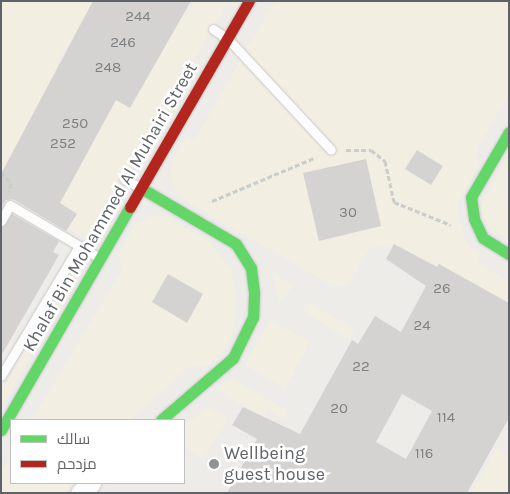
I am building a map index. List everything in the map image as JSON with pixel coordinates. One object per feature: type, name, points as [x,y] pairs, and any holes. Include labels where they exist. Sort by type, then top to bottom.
[{"type":"street","name":"Khalaf Bin Mohammed Al Muhairi Street","points":[[1,430],[249,1]]},
{"type":"street","points":[[509,132],[471,197],[474,219],[483,238],[509,254]]},
{"type":"street","points":[[141,188],[186,212],[236,244],[251,268],[253,316],[234,358],[162,419]]},
{"type":"street","points":[[80,493],[90,484]]},
{"type":"lane","points":[[213,29],[228,39],[331,150]]},
{"type":"lane","points":[[124,179],[141,188]]},
{"type":"lane","points":[[1,221],[10,205],[100,258]]},
{"type":"lane","points":[[1,376],[79,246]]},
{"type":"path","points":[[186,212],[331,150],[371,150],[386,161],[394,202],[483,238]]},
{"type":"path","points":[[1,172],[11,183],[10,205]]},
{"type":"sand","points":[[1,1],[93,1],[56,66],[130,108],[176,27],[132,1],[154,1],[185,19],[195,1],[229,1],[169,102],[175,106],[149,150],[143,147],[105,213],[110,216],[96,242],[68,228],[76,213],[21,179],[1,179]],"holes":[[[103,124],[71,182],[14,151]]]},
{"type":"sand","points":[[275,1],[509,1],[509,94],[476,150],[479,164],[458,202],[457,211],[464,237],[470,247],[481,254],[477,263],[509,281],[509,304],[439,264],[431,264],[394,244],[369,249],[347,286],[333,286],[184,200],[174,186],[170,174],[175,155],[187,136],[194,141]]},
{"type":"sand","points":[[507,159],[509,202],[506,207],[509,209],[509,240],[490,231],[480,208]]},
{"type":"sand","points":[[153,216],[166,216],[208,241],[230,269],[236,290],[236,315],[231,336],[222,352],[208,365],[186,368],[131,419],[33,419],[122,270],[118,255],[135,224]]},
{"type":"sand","points":[[80,265],[82,268],[1,408],[1,391],[74,266]]},
{"type":"sand","points":[[272,272],[294,286],[279,302]]},
{"type":"sand","points":[[308,302],[354,329],[349,339],[303,311]]},
{"type":"sand","points":[[270,320],[310,342],[285,388],[245,365]]},
{"type":"sand","points":[[231,378],[288,411],[284,419],[268,409],[263,418],[215,389]]},
{"type":"sand","points":[[210,408],[228,418],[203,459],[185,448],[185,426],[204,409]]},
{"type":"sand","points":[[496,448],[509,456],[509,490],[506,493],[471,493]]},
{"type":"sand","points":[[10,457],[10,484],[73,484],[63,493],[1,493],[1,472]]},
{"type":"building","points":[[93,1],[191,1],[130,108],[116,100],[60,203],[77,214],[66,231],[13,199],[6,200],[1,208],[1,174]]},
{"type":"building","points":[[417,150],[443,166],[431,185],[405,169]]},
{"type":"building","points":[[366,159],[381,226],[319,241],[303,173]]},
{"type":"building","points":[[12,214],[59,241],[53,252],[59,255],[1,356],[1,227]]},
{"type":"building","points":[[394,244],[437,267],[439,264],[509,303],[509,418],[467,493],[227,493],[257,439],[232,425],[243,407],[300,434],[352,340],[358,344],[375,316],[401,332],[426,286],[386,259]],"holes":[[[402,394],[432,411],[406,459],[376,442]]]},
{"type":"building","points":[[168,274],[203,294],[187,323],[152,302]]},
{"type":"traffic: fast","points":[[509,132],[471,197],[474,219],[483,238],[509,254]]},
{"type":"traffic: fast","points":[[141,188],[236,244],[251,268],[254,294],[253,317],[233,358],[162,419]]},
{"type":"traffic: fast","points":[[1,430],[130,207]]},
{"type":"traffic: jam","points":[[130,207],[249,1]]},
{"type":"place","name":"Wellbeing guest house","points":[[214,464]]}]
